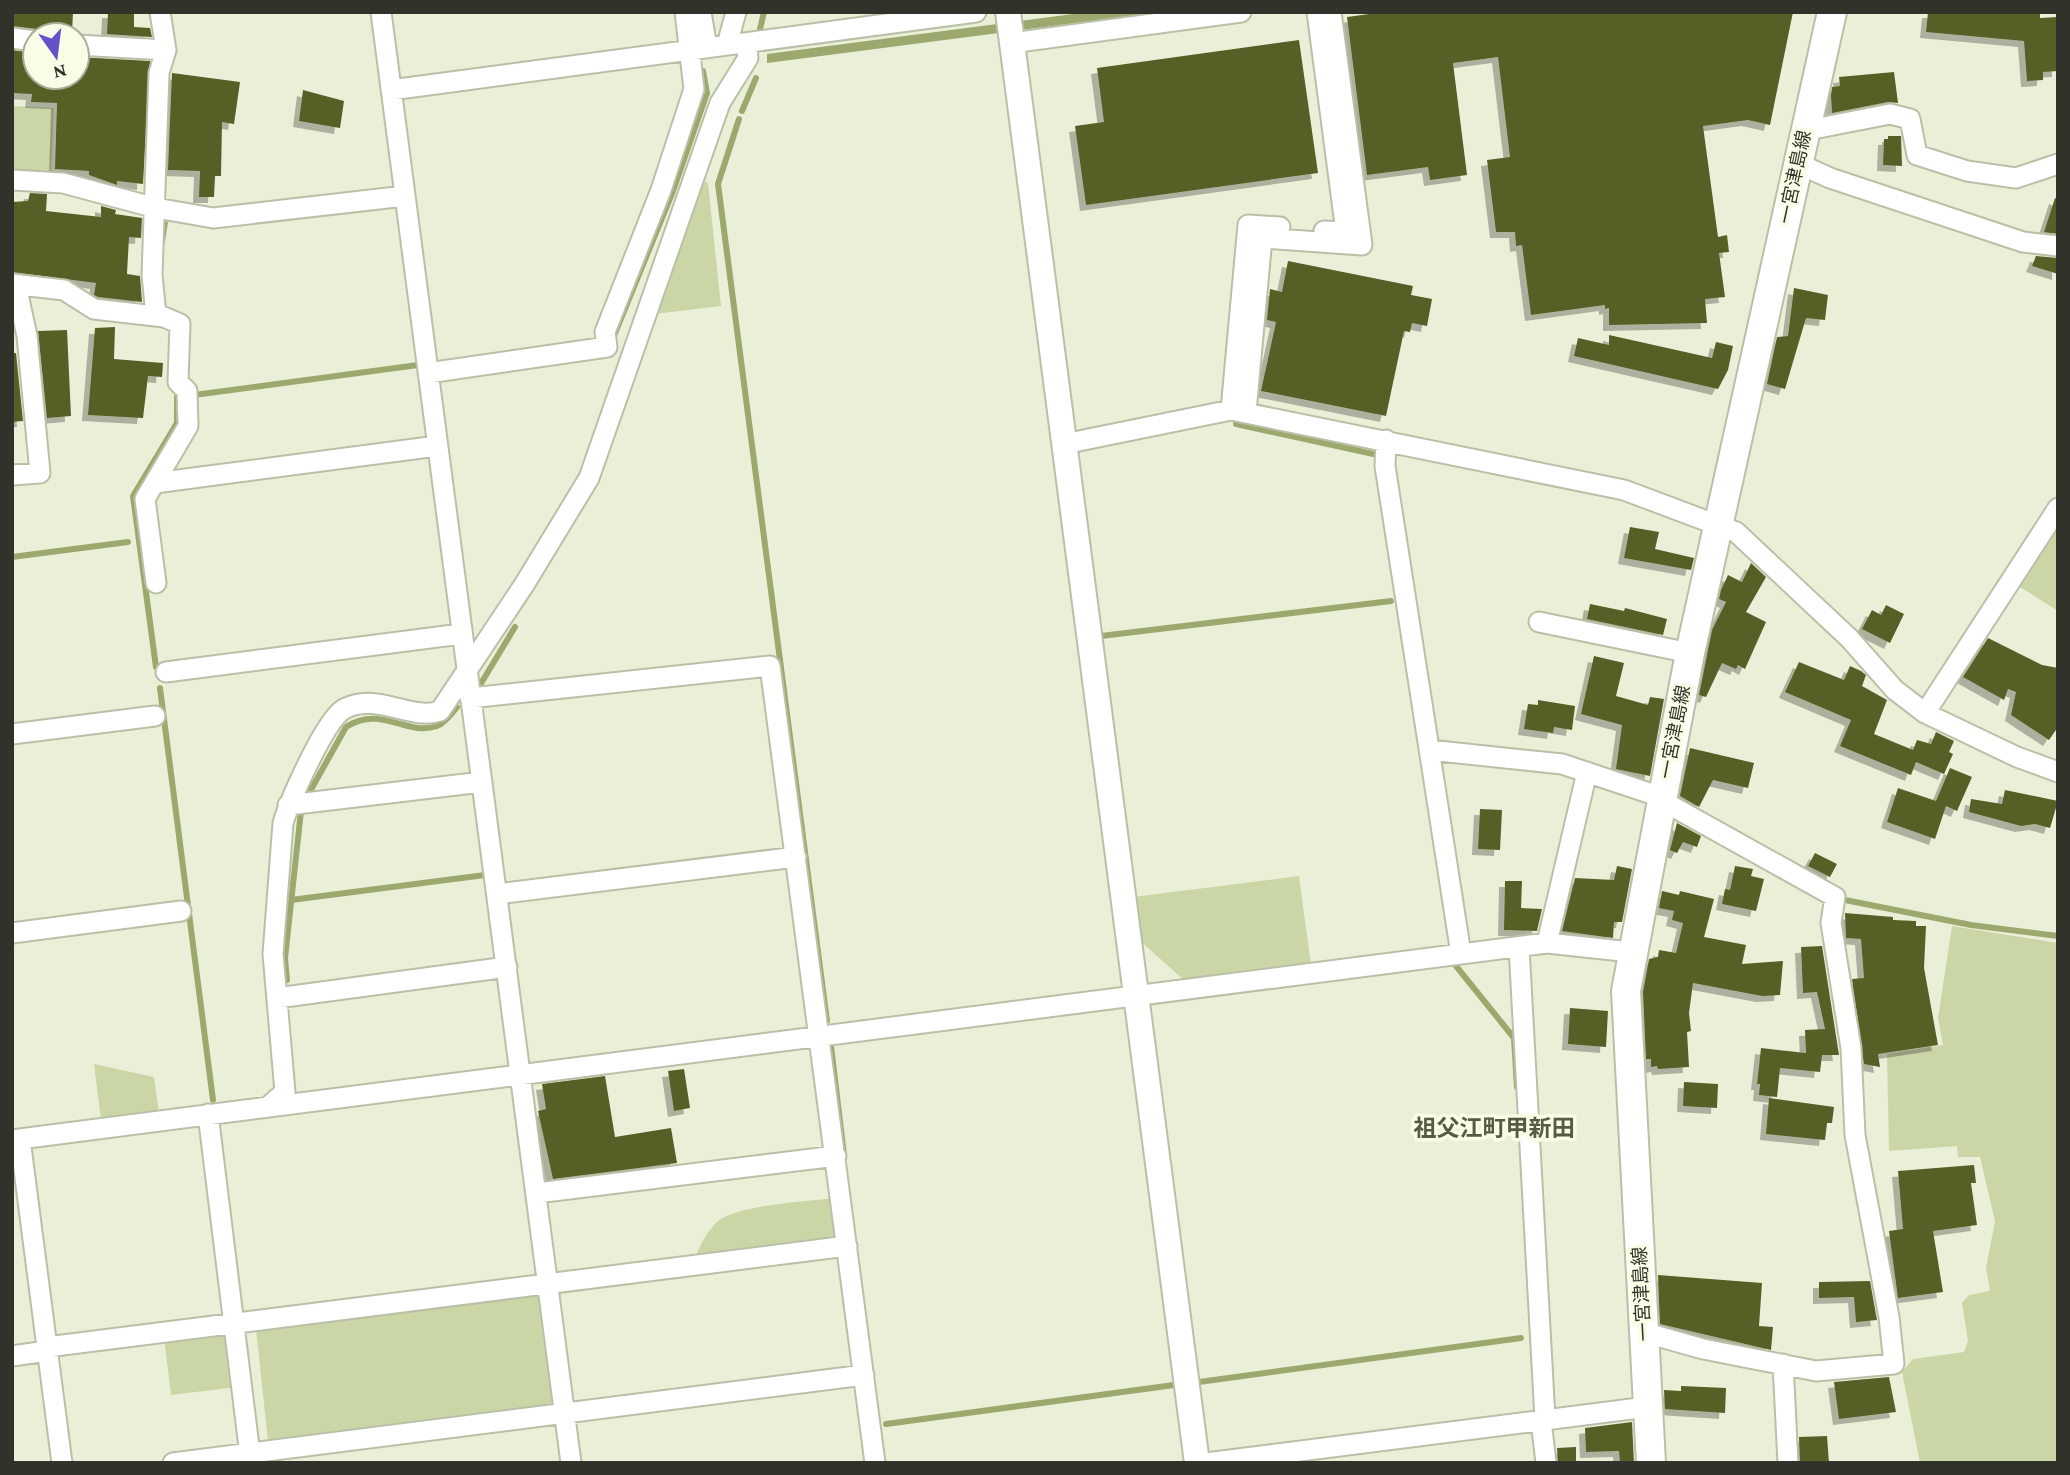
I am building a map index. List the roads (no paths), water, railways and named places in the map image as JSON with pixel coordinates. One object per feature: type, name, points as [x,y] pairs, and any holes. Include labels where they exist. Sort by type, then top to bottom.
[{"type":"main road","name":"一宮津島線","points":[[1651,1463],[1626,1023],[1631,952],[1690,653],[1803,131],[1832,12]]},
{"type":"street","points":[[156,315],[152,275],[159,73],[166,50],[160,12]]},
{"type":"street","points":[[382,12],[571,1463]]},
{"type":"street","points":[[685,12],[698,49]]},
{"type":"street","points":[[428,373],[607,347],[605,332],[661,190],[694,89],[701,12]]},
{"type":"street","points":[[270,1106],[285,1092],[273,954],[283,823],[288,805],[330,723],[344,709],[375,703],[430,715],[440,711],[467,673],[589,478],[720,103],[748,58],[737,44],[736,12]]},
{"type":"street","points":[[391,90],[976,12]]},
{"type":"street","points":[[1197,1463],[1009,27],[1241,12]]},
{"type":"street","points":[[1239,411],[1262,238],[1362,245],[1347,189],[1324,15]]},
{"type":"street","points":[[91,46],[166,50]]},
{"type":"street","points":[[1803,131],[1890,114],[1910,119],[1917,155],[1956,168],[2016,178],[2058,164]]},
{"type":"street","points":[[1797,163],[1830,178],[2024,242],[2058,246]]},
{"type":"street","points":[[12,180],[63,183],[156,208],[213,218],[405,196]]},
{"type":"street","points":[[12,475],[40,473],[27,336],[14,285],[64,290],[94,309],[156,315],[180,324],[178,382],[187,391],[188,426],[145,499],[156,583]]},
{"type":"street","points":[[1064,444],[1239,411],[1624,490],[1736,532],[1849,638],[1895,690],[1925,713],[2017,757],[2058,772]]},
{"type":"street","points":[[1386,440],[1385,466],[1461,954]]},
{"type":"street","points":[[155,483],[437,446]]},
{"type":"street","points":[[1925,713],[2058,508]]},
{"type":"street","points":[[1539,622],[1690,653]]},
{"type":"street","points":[[166,672],[461,634]]},
{"type":"street","points":[[470,698],[770,666],[875,1463]]},
{"type":"street","points":[[12,734],[155,716]]},
{"type":"street","points":[[1429,750],[1562,764],[1587,772],[1661,799],[1835,897],[1831,923],[1851,1048],[1855,1135],[1889,1317],[1894,1364],[1816,1371],[1703,1349],[1643,1332]]},
{"type":"street","points":[[1547,943],[1587,772]]},
{"type":"street","points":[[288,805],[482,782]]},
{"type":"street","points":[[497,894],[796,857]]},
{"type":"street","points":[[12,933],[181,911]]},
{"type":"street","points":[[62,1463],[16,1139],[1547,943],[1631,952]]},
{"type":"street","points":[[1519,947],[1546,1463]]},
{"type":"street","points":[[277,998],[507,967]]},
{"type":"street","points":[[208,1114],[251,1458]]},
{"type":"street","points":[[537,1193],[836,1156]]},
{"type":"street","points":[[12,1356],[234,1322],[847,1245]]},
{"type":"street","points":[[1783,1364],[1788,1463]]},
{"type":"street","points":[[173,1463],[251,1458],[565,1413],[864,1375]]},
{"type":"street","points":[[1206,1463],[1647,1407]]},
{"type":"waterway","points":[[760,29],[764,12]]},
{"type":"waterway","points":[[613,338],[673,191],[707,93],[703,71]]},
{"type":"waterway","points":[[742,111],[756,78]]},
{"type":"waterway","points":[[739,119],[718,184],[827,1021]]},
{"type":"waterway","points":[[162,241],[165,222]]},
{"type":"waterway","points":[[194,395],[418,365]]},
{"type":"waterway","points":[[156,667],[133,496],[177,423],[177,397],[182,396]]},
{"type":"waterway","points":[[1236,419],[1236,424],[1378,455]]},
{"type":"waterway","points":[[12,557],[128,542]]},
{"type":"waterway","points":[[1101,636],[1391,601]]},
{"type":"waterway","points":[[477,690],[515,627]]},
{"type":"waterway","points":[[160,688],[213,1100]]},
{"type":"waterway","points":[[308,795],[346,727],[359,721],[382,719],[415,728],[426,728],[440,725],[457,707]]},
{"type":"waterway","points":[[287,980],[285,958],[301,811]]},
{"type":"waterway","points":[[291,900],[485,875]]},
{"type":"waterway","points":[[1845,900],[1971,925],[2058,936]]},
{"type":"waterway","points":[[1456,966],[1514,1038],[1517,1087]]},
{"type":"waterway","points":[[831,1046],[844,1155]]},
{"type":"waterway","points":[[1199,1382],[1521,1338]]},
{"type":"waterway","points":[[886,1424],[1174,1385]]},
{"type":"district","name":"祖父江町甲新田","points":[[1494,1128]]}]
